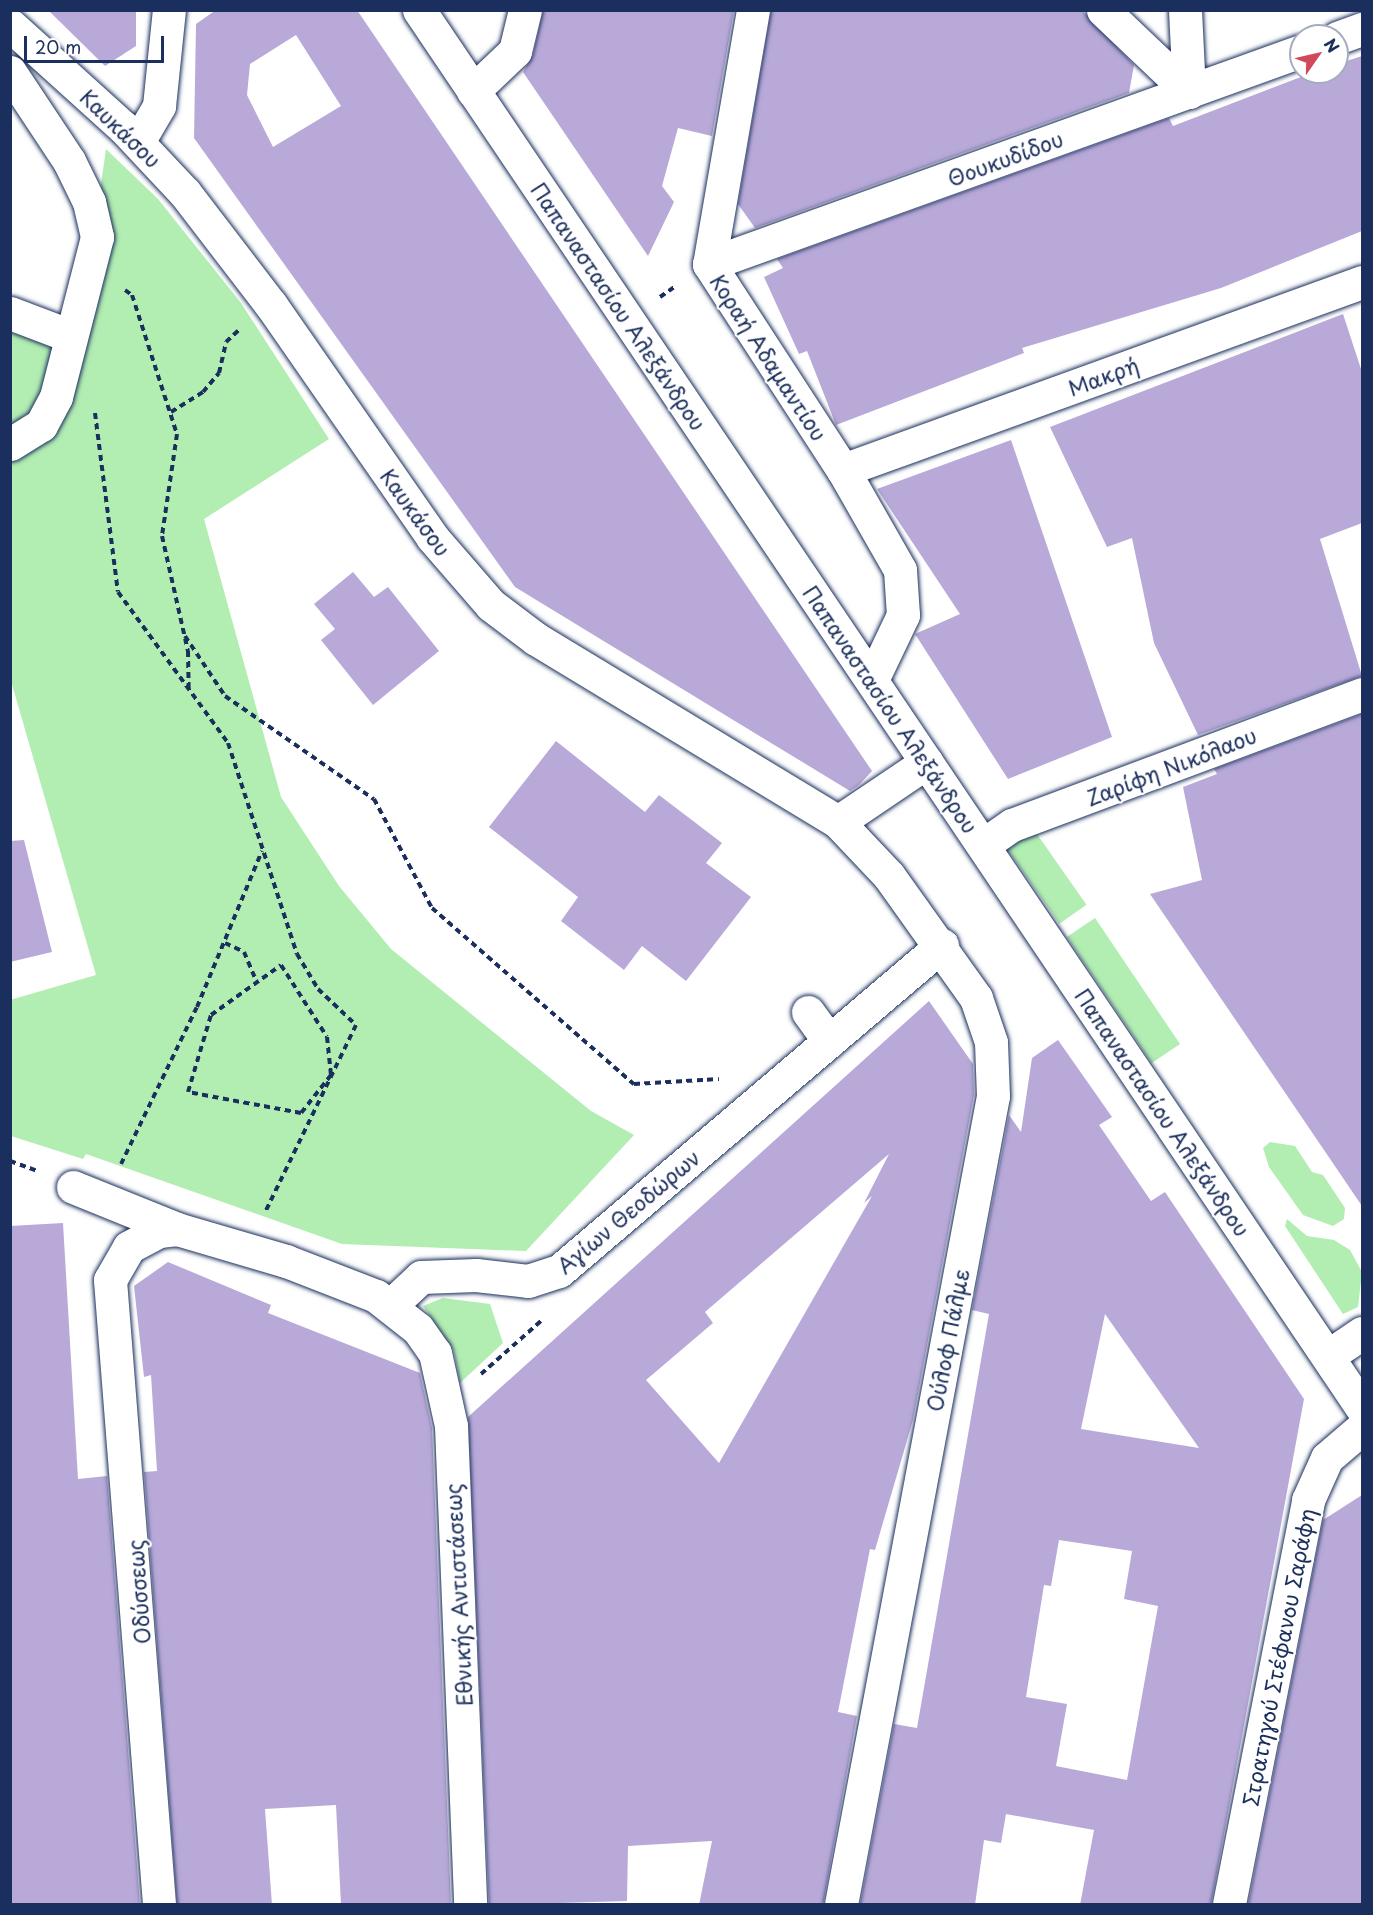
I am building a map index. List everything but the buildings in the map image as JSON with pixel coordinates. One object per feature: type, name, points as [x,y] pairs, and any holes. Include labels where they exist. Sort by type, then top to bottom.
[{"type":"street","points":[[138,142],[159,105],[169,10]]},
{"type":"street","name":"Παπαναστασίου Αλεξάνδρου","points":[[419,10],[1362,1408]]},
{"type":"street","points":[[473,91],[514,51],[525,10]]},
{"type":"street","name":"Κοραή Αδαμαντίου","points":[[753,10],[709,264],[843,470],[900,570],[905,595],[903,615],[872,680]]},
{"type":"street","points":[[1103,10],[1189,92]]},
{"type":"street","points":[[1185,10],[1189,92]]},
{"type":"street","name":"Καυκάσου","points":[[10,25],[138,142],[234,254],[432,537],[491,605],[536,639],[838,822]]},
{"type":"street","name":"Θουκυδίδου","points":[[709,264],[1289,55]]},
{"type":"street","points":[[10,72],[69,161],[97,230],[91,270],[69,335],[46,418],[10,444]]},
{"type":"street","name":"Μακρή","points":[[843,470],[1362,282]]},
{"type":"street","points":[[10,313],[69,335]]},
{"type":"street","name":"Ζαρίφη Νικόλαου","points":[[983,845],[1012,825],[1362,694]]},
{"type":"street","points":[[838,822],[927,762]]},
{"type":"street","name":"Ούλοφ Πάλμε","points":[[838,822],[872,855],[942,945],[988,1026],[994,1083],[842,1905]]},
{"type":"street","name":"Αγίων Θεοδώρων","points":[[391,1305],[421,1278],[476,1275],[528,1281],[559,1271],[942,945]]},
{"type":"street","points":[[808,1012],[829,1041]]},
{"type":"street","points":[[73,1187],[177,1229],[247,1248],[391,1305]]},
{"type":"street","name":"Οδύσσεως","points":[[159,1905],[110,1280],[129,1247],[159,1231],[177,1229]]},
{"type":"street","name":"Εθνικής Αντιστάσεως","points":[[391,1305],[431,1345],[449,1403],[470,1905]]},
{"type":"street","points":[[1328,1356],[1362,1333]]},
{"type":"street","name":"Στρατηγού Στέφανου Σαράφη","points":[[1229,1905],[1308,1500],[1327,1458],[1362,1428]]},
{"type":"path","points":[[132,295],[171,412],[178,448],[162,536],[184,634],[189,690]]},
{"type":"path","points":[[171,412],[203,392],[219,373],[226,342],[246,324]]},
{"type":"path","points":[[94,409],[118,592],[232,752],[297,954],[318,989],[356,1025],[247,1248]]},
{"type":"path","points":[[184,634],[225,696],[374,799],[432,908],[634,1084],[723,1079]]},
{"type":"path","points":[[104,1199],[225,943],[262,851]]},
{"type":"path","points":[[225,943],[244,952],[257,982]]},
{"type":"path","points":[[281,965],[327,1037],[331,1075],[301,1113],[188,1092],[211,1015],[257,982],[281,965]]},
{"type":"path","points":[[475,1380],[546,1316]]},
{"type":"green space","points":[[106,149],[158,199],[241,303],[329,439],[204,519],[281,797],[339,886],[391,949],[591,1111],[634,1135],[526,1251],[342,1244],[86,1154],[83,1159],[11,1136],[10,1000],[96,975],[11,681],[10,326],[79,339]]},
{"type":"green space","points":[[1032,827],[1086,905],[1059,924],[1005,846]]},
{"type":"green space","points":[[1095,918],[1180,1044],[1152,1063],[1067,937]]},
{"type":"green space","points":[[1270,1142],[1295,1146],[1312,1172],[1323,1175],[1345,1208],[1344,1219],[1333,1226],[1303,1215],[1269,1167],[1263,1148]]},
{"type":"green space","points":[[1287,1219],[1307,1236],[1334,1240],[1350,1250],[1362,1272],[1358,1307],[1343,1314],[1285,1226]]},
{"type":"green space","points":[[443,1298],[490,1304],[503,1343],[460,1383],[454,1351],[423,1306]]}]
